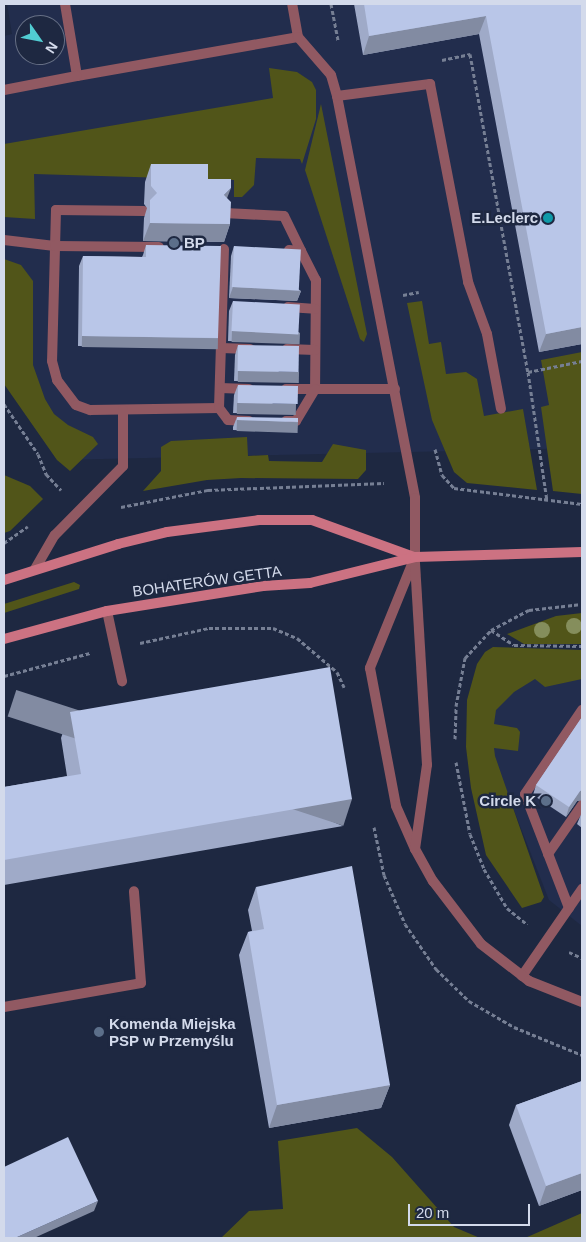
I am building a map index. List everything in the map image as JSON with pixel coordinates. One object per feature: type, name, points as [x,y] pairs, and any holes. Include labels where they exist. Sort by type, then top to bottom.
[{"type":"main road","name":"BOHATERÓW GETTA","points":[[4,580],[35,569],[167,532],[259,520],[312,520],[415,557]]},
{"type":"main road","name":"BOHATERÓW GETTA","points":[[4,639],[106,611],[263,586],[310,583],[415,557],[582,552]]},
{"type":"street","points":[[65,4],[77,76]]},
{"type":"street","points":[[292,4],[298,37],[331,75],[337,96],[415,498],[415,557],[427,765],[414,849]]},
{"type":"street","points":[[4,90],[298,37]]},
{"type":"street","points":[[337,96],[430,84],[468,282],[487,334],[501,409]]},
{"type":"street","points":[[144,211],[56,210],[52,361],[57,380],[76,404],[90,410],[219,408]]},
{"type":"street","points":[[224,213],[284,216],[316,280],[315,389],[296,421],[277,421]]},
{"type":"street","points":[[4,240],[55,246],[174,248]]},
{"type":"street","points":[[223,249],[227,305],[220,348],[219,408],[228,420],[257,421]]},
{"type":"street","points":[[282,250],[301,250]]},
{"type":"street","points":[[278,307],[315,308]]},
{"type":"street","points":[[220,348],[258,349]]},
{"type":"street","points":[[277,349],[315,350]]},
{"type":"street","points":[[220,388],[258,389]]},
{"type":"street","points":[[277,389],[394,389]]},
{"type":"street","points":[[35,569],[55,535],[123,466],[123,410]]},
{"type":"street","points":[[415,557],[370,668],[396,806],[414,849],[433,881],[482,944],[522,976],[582,1002]]},
{"type":"street","points":[[106,611],[122,681]]},
{"type":"street","points":[[569,908],[525,794],[582,710]]},
{"type":"street","points":[[548,854],[582,805]]},
{"type":"street","points":[[522,976],[582,889]]},
{"type":"street","points":[[4,1007],[141,982],[134,891]]},
{"type":"path","points":[[400,295],[419,292]]},
{"type":"path","points":[[528,372],[582,361]]},
{"type":"path","points":[[4,404],[38,454],[46,474],[63,492]]},
{"type":"path","points":[[442,475],[454,488],[582,504]]},
{"type":"path","points":[[90,499],[101,511],[208,490],[384,483]]},
{"type":"path","points":[[455,745],[456,706],[465,658],[492,630],[529,610],[582,604]]},
{"type":"path","points":[[4,676],[115,648],[209,628],[272,628],[297,638],[337,672],[348,695]]},
{"type":"path","points":[[492,630],[514,645],[582,646]]},
{"type":"path","points":[[455,755],[470,834],[484,869],[507,908],[547,940],[582,958]]},
{"type":"path","points":[[373,823],[384,875],[405,924],[436,969],[469,1001],[514,1027],[582,1055]]},
{"type":"shaded area","points":[[7,4],[582,4],[582,448],[57,460],[4,383],[4,36],[12,34]]},
{"type":"shaded area","name":"Circle K","points":[[582,651],[582,926],[549,900],[472,703]]},
{"type":"green space","points":[[269,68],[297,72],[312,82],[316,90],[316,119],[302,164],[300,159],[256,158],[254,185],[242,197],[234,197],[234,180],[34,174],[35,219],[4,217],[4,144],[273,98]]},
{"type":"green space","points":[[321,104],[367,334],[364,342],[360,339],[305,170]]},
{"type":"green space","points":[[4,259],[21,265],[33,281],[33,365],[45,399],[54,414],[68,425],[93,437],[98,444],[70,471],[57,460],[4,384]]},
{"type":"green space","points":[[422,301],[429,344],[441,342],[446,374],[466,372],[477,379],[484,416],[523,409],[537,490],[467,483],[454,472],[432,420],[407,303]]},
{"type":"green space","points":[[582,352],[582,494],[553,491],[541,407],[549,405],[541,360]]},
{"type":"green space","points":[[247,437],[248,456],[268,455],[269,461],[322,462],[333,444],[366,450],[366,470],[358,479],[241,478],[207,480],[143,491],[161,471],[161,447],[171,441]]},
{"type":"green space","points":[[4,475],[30,486],[43,499],[10,531],[4,533]]},
{"type":"green space","points":[[74,582],[80,585],[79,589],[4,613],[4,604]]},
{"type":"green space","points":[[582,613],[582,644],[524,644],[507,634],[556,616]]},
{"type":"green space","points":[[493,647],[582,650],[582,679],[545,687],[535,679],[514,692],[496,710],[494,724],[517,728],[520,732],[518,751],[494,748],[495,756],[544,897],[541,902],[522,908],[486,855],[471,788],[466,747],[467,700],[477,664],[485,652]]},
{"type":"green space","points":[[357,1128],[392,1157],[454,1227],[480,1238],[221,1238],[249,1211],[283,1209],[278,1141]]},
{"type":"green space","points":[[582,1213],[582,1238],[525,1238]]},
{"type":"building","name":"E.Leclerc","points":[[364,4],[582,4],[582,327],[546,334],[486,16],[369,36]]},
{"type":"building","points":[[151,164],[208,164],[208,179],[231,179],[231,188],[224,195],[231,202],[230,224],[150,223],[150,200],[157,193],[151,186]]},
{"type":"building","points":[[146,245],[221,246],[218,338],[82,336],[83,256],[146,257]]},
{"type":"building","points":[[234,246],[301,250],[299,290],[232,287]]},
{"type":"building","points":[[233,301],[300,305],[298,334],[231,331]]},
{"type":"building","points":[[238,345],[299,346],[299,372],[238,371]]},
{"type":"building","points":[[238,385],[298,386],[298,404],[238,403]]},
{"type":"building","points":[[237,417],[298,418],[298,422],[237,420]]},
{"type":"building","points":[[330,667],[352,799],[4,860],[4,787],[81,774],[70,712]]},
{"type":"building","points":[[582,717],[582,790],[569,807],[536,785]]},
{"type":"building","points":[[352,866],[390,1085],[277,1105],[248,932],[264,929],[256,887]]},
{"type":"building","points":[[582,1081],[582,1173],[546,1186],[516,1105]]},
{"type":"building","points":[[68,1137],[98,1201],[15,1238],[4,1238],[4,1167]]},
{"type":"place","name":"E.Leclerc","points":[[548,218]]},
{"type":"place","name":"BP","points":[[174,243]]},
{"type":"place","name":"Circle K","points":[[546,801]]},
{"type":"place","name":"Komenda Miejska PSP w Przemyślu","points":[[99,1032]]}]
